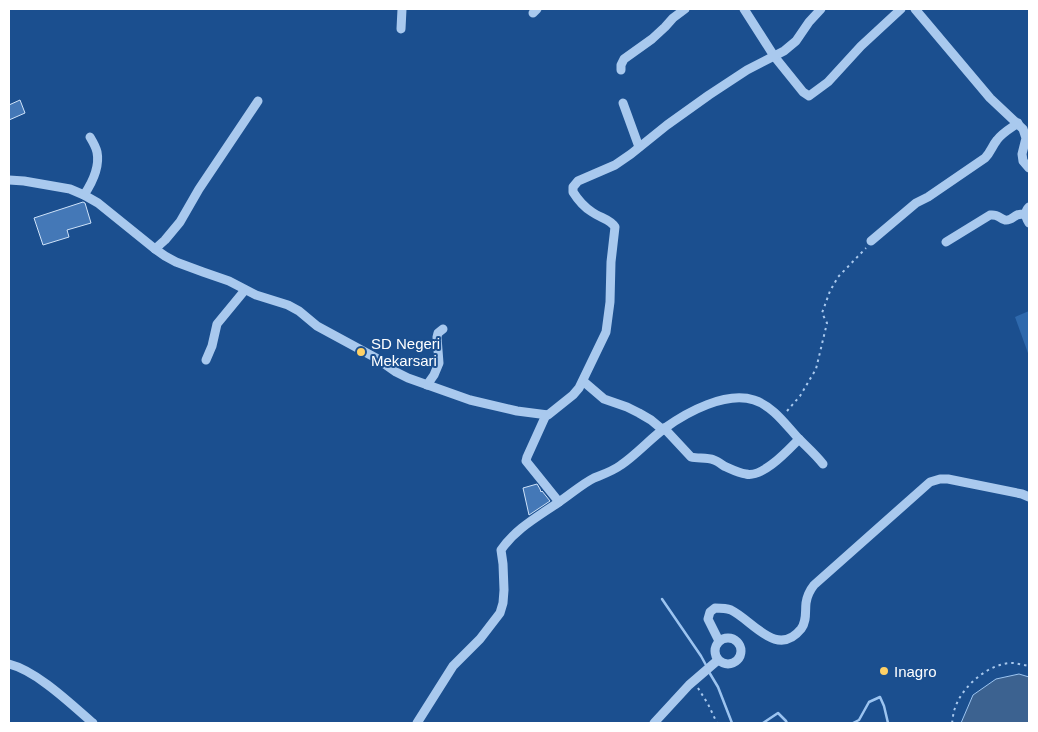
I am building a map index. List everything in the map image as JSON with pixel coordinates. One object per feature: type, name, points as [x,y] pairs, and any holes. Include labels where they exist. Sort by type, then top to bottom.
[{"type":"street","points":[[401,30],[402,9]]},
{"type":"street","points":[[621,70],[624,59],[652,39],[685,9]]},
{"type":"street","points":[[744,9],[774,56],[803,92],[809,96],[828,82],[861,46],[901,9]]},
{"type":"street","points":[[9,180],[70,189],[84,195],[104,208],[154,249],[176,262],[229,281],[256,295],[288,305],[299,311],[317,326],[408,378],[470,400],[549,415],[580,388],[606,332],[610,302],[611,262],[615,227],[612,222],[591,212],[581,203],[573,192],[573,187],[578,181],[615,165],[709,95],[747,70],[784,51],[796,41],[821,9]]},
{"type":"street","points":[[915,9],[990,98],[1018,123],[1026,135],[1022,154],[1023,161],[1029,168]]},
{"type":"street","points":[[154,249],[165,240],[180,222],[199,189],[258,100]]},
{"type":"street","points":[[623,103],[638,147]]},
{"type":"street","points":[[871,241],[916,203],[985,158],[996,141],[1018,123]]},
{"type":"street","points":[[84,195],[94,177],[97,158],[96,150],[90,137]]},
{"type":"street","points":[[946,242],[990,215],[994,214],[1009,220],[1017,215],[1028,215]]},
{"type":"street","points":[[206,360],[212,346],[217,324],[245,290]]},
{"type":"street","points":[[427,385],[434,376],[439,362],[437,337],[443,328]]},
{"type":"street","points":[[583,381],[604,398],[639,413],[664,429],[691,456],[714,460],[746,474],[752,475],[762,471],[781,457],[799,439]]},
{"type":"street","points":[[417,723],[453,666],[480,638],[500,613],[504,590],[501,550],[507,542],[530,521],[593,479],[615,469],[664,429],[692,412],[712,403],[739,397],[752,399],[772,410],[823,464]]},
{"type":"street","points":[[546,415],[526,461],[559,502]]},
{"type":"street","points":[[719,641],[708,618],[710,612],[715,608],[730,610],[765,635],[778,641],[793,636],[801,629],[805,621],[806,602],[809,592],[814,585],[930,482],[948,479],[1029,497]]},
{"type":"street","points":[[726,638],[738,643],[741,649],[740,656],[736,661],[730,664],[716,662],[716,647],[719,641],[726,638]]},
{"type":"street","points":[[654,723],[697,678],[716,662]]},
{"type":"street","points":[[9,664],[27,671],[37,678],[93,723]]},
{"type":"path","points":[[780,418],[800,396],[816,369],[827,323],[822,313],[830,291],[838,277],[863,252],[871,241]]},
{"type":"path","points":[[952,723],[955,707],[965,689],[979,676],[997,666],[1012,663],[1029,666]]},
{"type":"path","points":[[697,678],[717,723]]},
{"type":"shaded area","points":[[1029,311],[1029,356],[1015,317]]},
{"type":"shaded area","points":[[1019,674],[1029,677],[1029,723],[961,723],[973,695],[996,679]]},
{"type":"building","points":[[20,100],[25,113],[9,120],[9,105]]},
{"type":"building","points":[[83,202],[85,203],[91,223],[67,230],[69,237],[43,245],[34,218]]},
{"type":"building","points":[[537,484],[541,492],[550,501],[529,515],[523,488]]},
{"type":"waterway","points":[[662,599],[707,667]]},
{"type":"waterway","points":[[709,672],[718,687],[732,723]]},
{"type":"waterway","points":[[853,723],[859,720],[869,702],[880,697],[888,723]]},
{"type":"waterway","points":[[763,723],[778,713],[787,723]]},
{"type":"place","name":"SD Negeri Mekarsari","points":[[361,352]]},
{"type":"place","name":"Inagro","points":[[884,671]]}]
